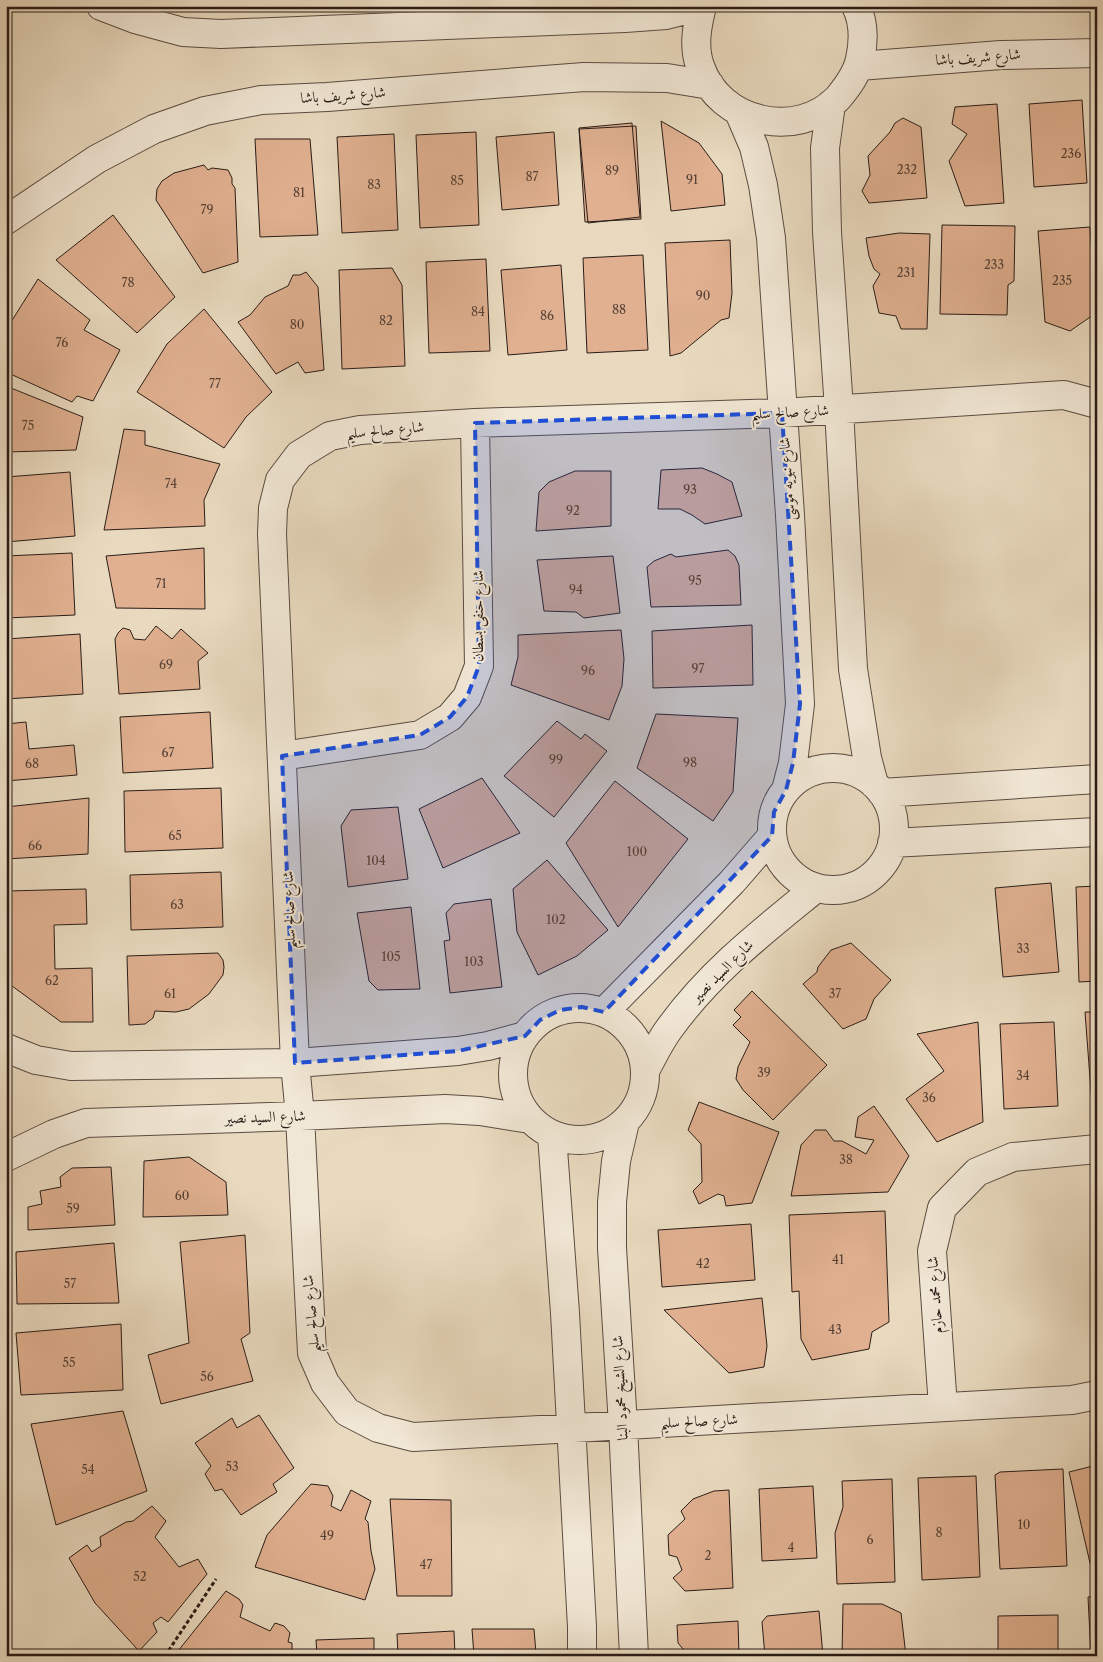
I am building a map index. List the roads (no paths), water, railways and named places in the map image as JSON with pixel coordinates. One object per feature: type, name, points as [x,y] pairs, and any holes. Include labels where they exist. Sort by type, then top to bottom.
[{"type":"street","points":[[101,6],[135,19],[183,32],[221,34],[625,18],[666,15],[702,6],[697,26],[696,47],[700,67],[710,85],[723,100],[739,112],[758,120],[777,122],[796,121],[815,114],[831,104],[848,87],[859,66],[863,48],[863,29],[856,6]]},
{"type":"street","name":"شارع شريف باشا","points":[[859,66],[1001,55],[1097,53]]},
{"type":"street","name":"شارع شريف باشا","points":[[6,220],[97,159],[154,129],[205,110],[261,100],[327,97],[584,77],[667,78],[710,85]]},
{"type":"street","points":[[831,104],[825,148],[826,232],[839,409],[853,669],[866,748],[878,789],[888,804],[894,830],[892,843],[885,861],[872,876],[855,886],[836,890],[816,888],[800,881],[786,869],[776,854],[772,836],[774,812],[786,790],[798,779],[813,772],[829,768],[845,770],[860,775],[878,789],[1097,778]]},
{"type":"street","name":"شارع نبويه موسى","points":[[739,112],[754,147],[771,238],[790,515],[800,704],[793,764],[786,790]]},
{"type":"street","name":"شارع صالح سليم","points":[[1097,404],[1064,395],[782,413],[475,423],[360,430],[330,436],[299,455],[280,480],[273,508],[272,534],[295,1063],[300,1116],[312,1353],[325,1383],[347,1412],[378,1428],[412,1437],[1072,1400],[1097,1395]]},
{"type":"street","name":"شارع حنفى بسطان","points":[[282,756],[420,735],[450,717],[467,697],[479,666],[475,423]]},
{"type":"street","points":[[892,843],[1097,832]]},
{"type":"street","points":[[604,1012],[732,882],[772,836]]},
{"type":"street","name":"شارع السيد نصير","points":[[646,1069],[668,1030],[723,965],[816,888]]},
{"type":"street","points":[[582,1007],[604,1012],[620,1021],[633,1034],[642,1050],[646,1069],[642,1098],[625,1122],[609,1134],[590,1140],[570,1140],[552,1135],[530,1119],[517,1100],[512,1078],[515,1056],[524,1036],[540,1020],[560,1010],[582,1007]]},
{"type":"street","points":[[6,1048],[36,1060],[71,1066],[295,1063],[458,1051],[488,1046],[524,1036]]},
{"type":"street","name":"شارع السيد نصير","points":[[6,1157],[54,1134],[86,1123],[445,1109],[480,1111],[530,1119]]},
{"type":"street","name":"شارع الشيخ محمود البنا","points":[[625,1122],[612,1202],[612,1248],[634,1656]]},
{"type":"street","points":[[552,1135],[571,1428],[582,1656]]},
{"type":"street","name":"شارع محمد حازم","points":[[943,1407],[932,1251],[942,1208],[977,1172],[1013,1157],[1097,1149]]}]
